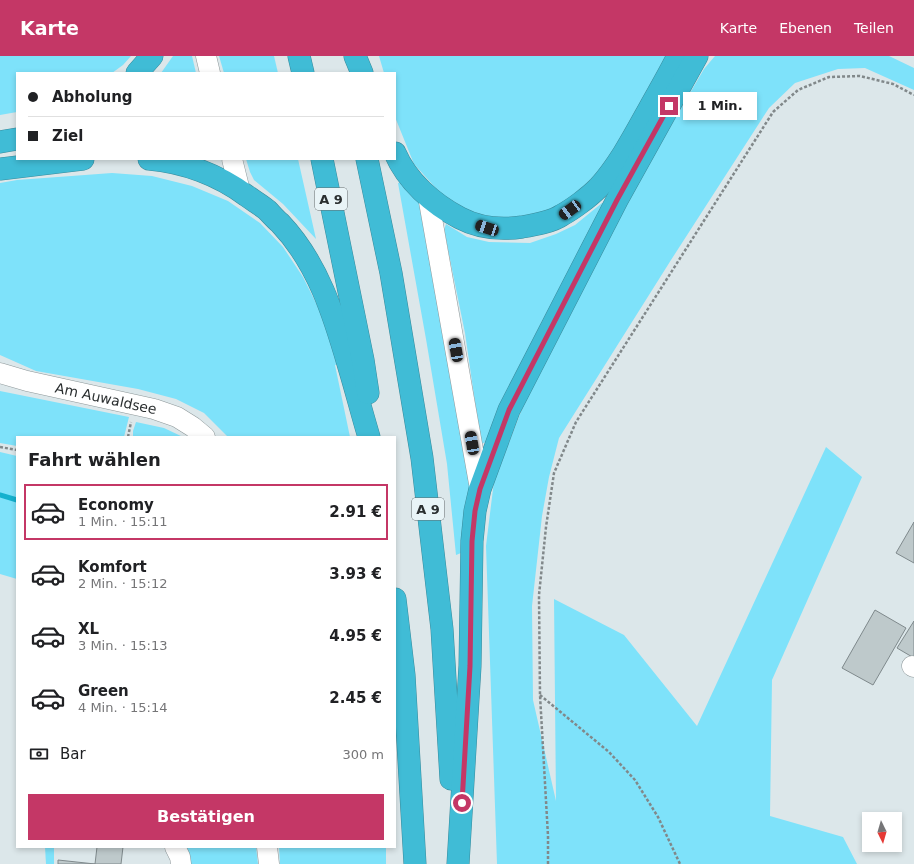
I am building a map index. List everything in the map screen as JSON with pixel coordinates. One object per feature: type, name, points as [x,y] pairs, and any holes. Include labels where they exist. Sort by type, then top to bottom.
[{"type":"highway","points":[[138,72],[152,56]]},
{"type":"highway","points":[[299,56],[303,72]]},
{"type":"highway","points":[[344,56],[348,72]]},
{"type":"highway","points":[[355,56],[362,72]]},
{"type":"highway","points":[[396,155],[414,183],[448,211],[466,221],[487,228],[513,228],[537,225],[561,216],[597,188],[613,169],[633,138],[678,56]]},
{"type":"highway","points":[[457,864],[470,666],[472,541],[475,511],[480,489],[509,410],[617,200],[697,56]]},
{"type":"highway","points":[[0,134],[16,134]]},
{"type":"highway","points":[[0,142],[16,139]]},
{"type":"highway","points":[[0,169],[75,160]]},
{"type":"highway","points":[[161,160],[194,169],[219,179],[240,191],[267,211],[288,232],[306,256],[329,303],[340,334],[369,436]]},
{"type":"highway","name":"A 9","points":[[322,160],[364,360],[375,436]]},
{"type":"highway","name":"A 9","points":[[368,160],[391,273],[422,458],[442,628],[457,864]]},
{"type":"highway","points":[[396,607],[404,675],[415,864]]},
{"type":"street","points":[[206,56],[210,72]]},
{"type":"street","points":[[232,160],[240,191]]},
{"type":"street","points":[[428,196],[480,489]]},
{"type":"street","name":"Am Auwaldsee","points":[[0,373],[154,409],[177,417],[194,427],[204,436]]},
{"type":"street","points":[[176,848],[180,857],[181,864]]},
{"type":"street","points":[[267,848],[269,864]]},
{"type":"path","points":[[548,864],[548,836],[540,695],[539,595],[554,472],[576,422],[773,112],[798,90],[829,78],[860,76],[893,84],[914,95]]},
{"type":"path","points":[[0,447],[16,450]]},
{"type":"path","points":[[540,695],[609,752],[635,780],[658,817],[680,864]]},
{"type":"shaded area","points":[[0,56],[131,56],[123,65],[113,72],[16,72],[16,112],[0,115]]},
{"type":"shaded area","points":[[173,56],[192,56],[196,72],[162,72]]},
{"type":"shaded area","points":[[219,56],[274,56],[278,72],[224,72]]},
{"type":"shaded area","points":[[379,56],[667,56],[630,124],[602,168],[574,196],[558,206],[537,215],[506,219],[473,213],[442,195],[414,164],[396,119],[396,72],[384,72]]},
{"type":"shaded area","points":[[715,56],[889,56],[914,68],[914,90],[865,68],[838,69],[795,83],[769,108],[559,438],[549,477],[542,516],[532,606],[533,700],[556,801],[554,599],[624,635],[697,726],[826,447],[862,477],[772,680],[770,816],[843,837],[857,864],[497,864],[486,546],[494,481],[538,368],[652,158],[704,69]]},
{"type":"shaded area","points":[[246,160],[298,160],[316,239],[283,204],[254,180]]},
{"type":"shaded area","points":[[112,173],[152,176],[192,186],[228,201],[260,223],[283,247],[303,277],[322,315],[338,364],[335,365],[350,436],[227,436],[204,413],[176,399],[138,389],[36,371],[0,355],[0,183],[17,180]]},
{"type":"shaded area","points":[[402,182],[422,205],[455,384],[471,496],[461,553],[456,555],[447,464],[398,183]]},
{"type":"shaded area","points":[[602,203],[606,206],[542,321],[501,406],[486,442],[481,444],[465,333],[444,230],[446,224],[467,237],[489,242],[530,243],[556,234],[575,225]]},
{"type":"shaded area","points":[[0,391],[129,417],[124,436],[16,436],[16,446],[0,443]]},
{"type":"shaded area","points":[[136,422],[164,428],[181,436],[133,436]]},
{"type":"shaded area","points":[[0,452],[16,456],[16,579],[0,574]]},
{"type":"shaded area","points":[[45,848],[54,848],[54,864],[46,864]]},
{"type":"shaded area","points":[[184,848],[256,848],[258,864],[191,864]]},
{"type":"shaded area","points":[[279,848],[386,848],[386,864],[280,864]]},
{"type":"building","points":[[914,522],[914,563],[896,553]]},
{"type":"building","points":[[875,610],[906,628],[873,685],[842,668]]},
{"type":"building","points":[[914,621],[914,658],[897,648]]},
{"type":"building","points":[[97,848],[123,848],[121,864],[95,864]]},
{"type":"building","points":[[58,860],[95,864],[58,864]]},
{"type":"waterway","points":[[0,495],[16,500]]},
{"type":"route","points":[[462,803],[470,666],[472,541],[475,511],[480,489],[509,410],[617,200],[669,106]]}]
